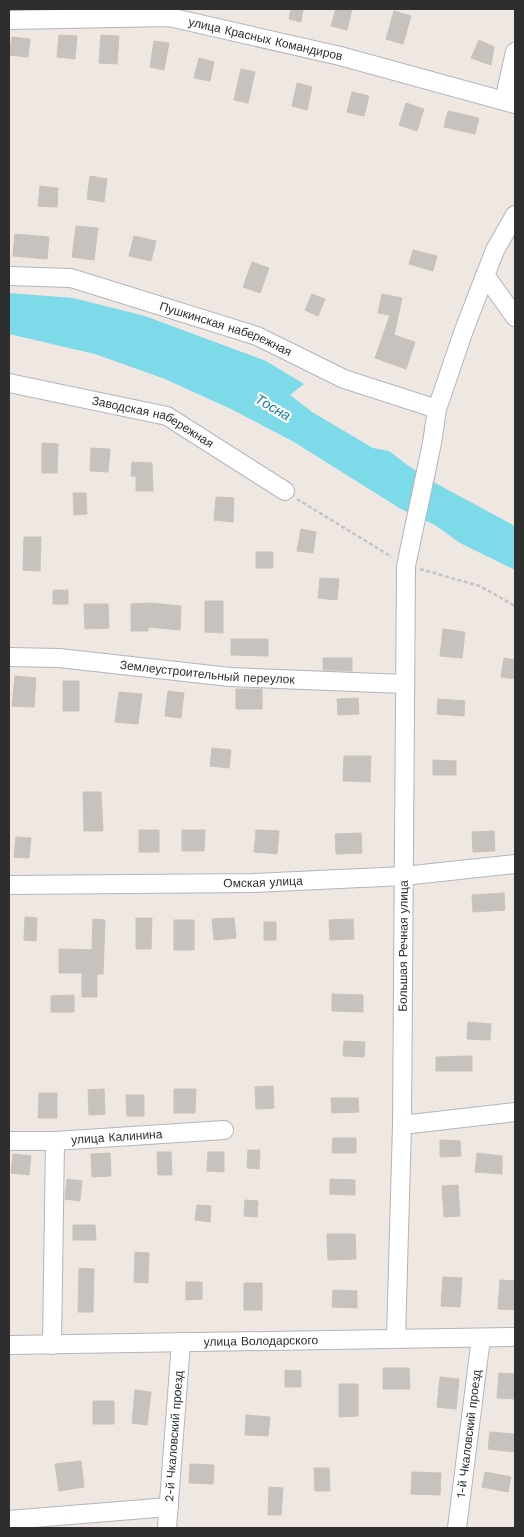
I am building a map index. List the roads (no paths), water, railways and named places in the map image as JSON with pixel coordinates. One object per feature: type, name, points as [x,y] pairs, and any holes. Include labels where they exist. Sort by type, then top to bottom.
[{"type":"street","name":"улица Красных Командиров","points":[[9,20],[169,13],[340,56],[509,102]]},
{"type":"street","points":[[509,102],[515,52]]},
{"type":"street","name":"Большая Речная улица","points":[[396,1338],[402,1125],[406,566],[432,443],[436,409],[495,250],[515,215]]},
{"type":"street","points":[[485,275],[515,317]]},
{"type":"street","name":"Пушкинская набережная","points":[[9,276],[71,278],[239,330],[257,336],[344,379],[436,409]]},
{"type":"street","name":"Заводская набережная","points":[[9,383],[167,416],[285,492]]},
{"type":"street","name":"Землеустроительный переулок","points":[[9,657],[59,658],[230,677],[404,684]]},
{"type":"street","name":"Омская улица","points":[[9,885],[254,883],[404,876],[515,864]]},
{"type":"street","points":[[402,1125],[515,1112]]},
{"type":"street","name":"улица Калинина","points":[[9,1141],[55,1141],[224,1130]]},
{"type":"street","points":[[52,1345],[55,1141]]},
{"type":"street","name":"улица Володарского","points":[[9,1345],[515,1336]]},
{"type":"street","name":"1-й Чкаловский проезд","points":[[457,1528],[481,1338]]},
{"type":"street","name":"2-й Чкаловский проезд","points":[[167,1528],[181,1342]]},
{"type":"street","points":[[9,1520],[169,1507]]},
{"type":"water","name":"Тосна","points":[[9,293],[73,298],[145,316],[266,361],[304,384],[290,395],[312,412],[373,448],[389,451],[437,484],[515,526],[515,570],[460,543],[435,525],[401,509],[294,442],[231,409],[165,379],[95,354],[9,334]]}]
